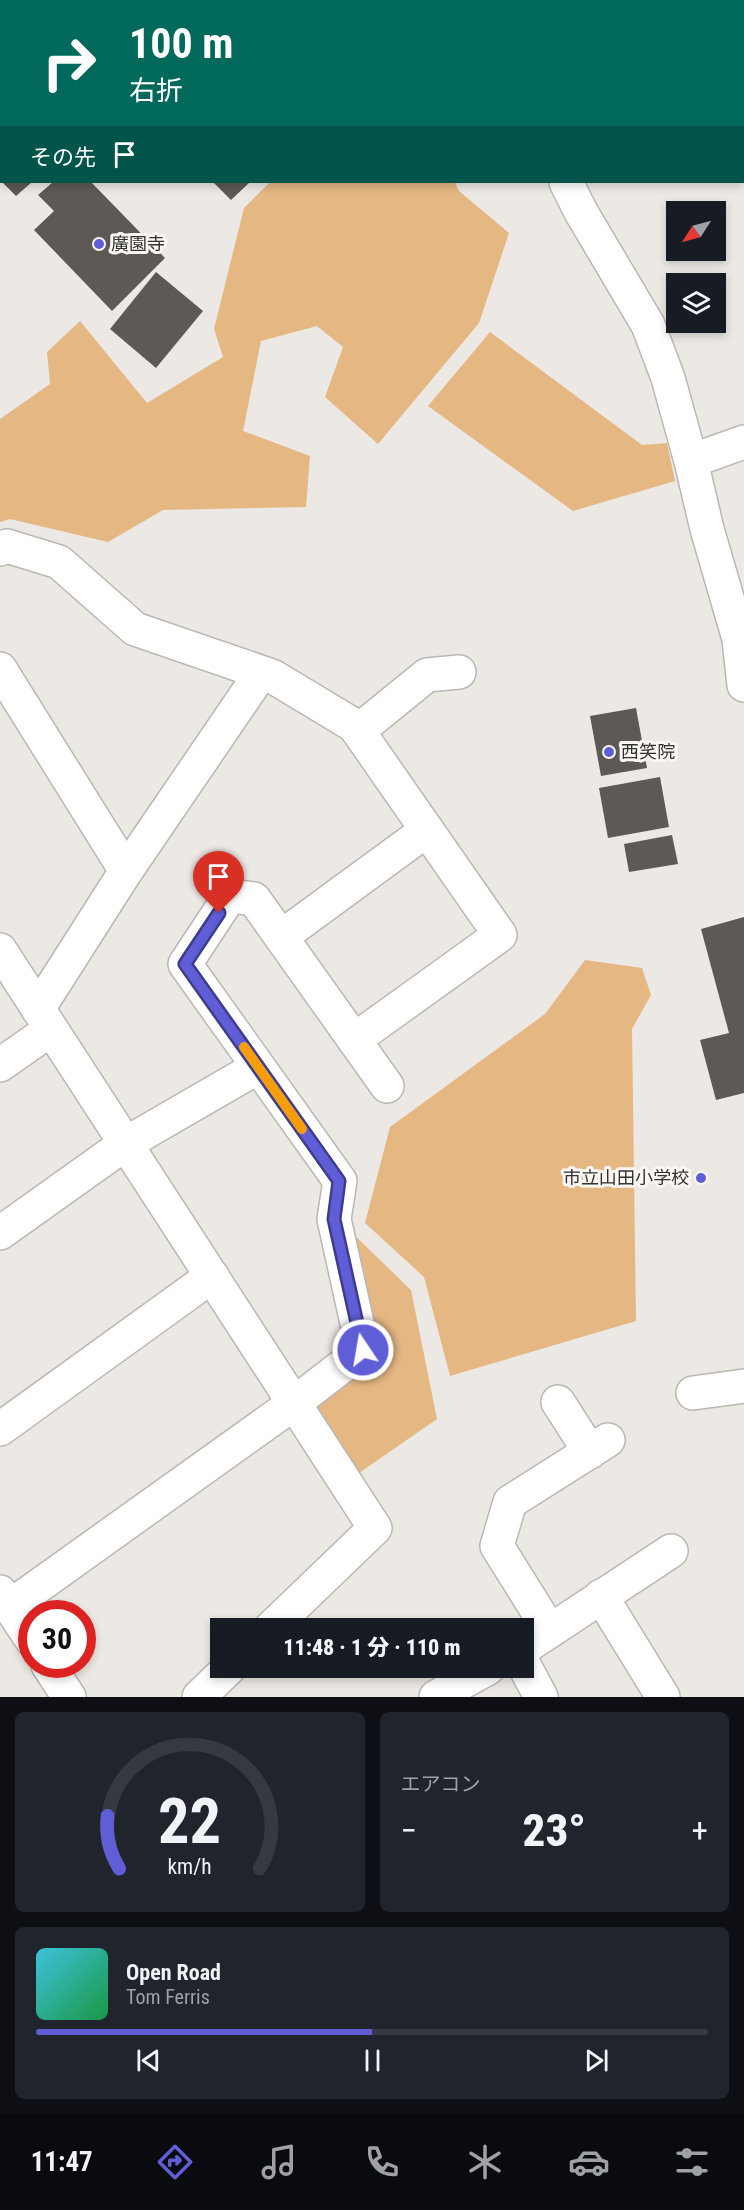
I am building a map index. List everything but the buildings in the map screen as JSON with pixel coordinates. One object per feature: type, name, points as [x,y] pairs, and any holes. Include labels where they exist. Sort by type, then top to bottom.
[{"type":"street","points":[[566,183],[581,212],[648,325],[668,378],[707,529],[739,639],[744,685]]},
{"type":"street","points":[[691,461],[744,442]]},
{"type":"street","points":[[0,549],[7,546],[59,562],[135,629],[272,676],[355,726],[500,935],[354,1040]]},
{"type":"street","points":[[0,669],[126,871]]},
{"type":"street","points":[[358,731],[427,675],[459,672]]},
{"type":"street","points":[[0,1065],[44,1020],[126,871],[261,673]]},
{"type":"street","points":[[281,937],[427,830]]},
{"type":"street","points":[[18,1619],[5,1599],[293,1404],[363,1350],[334,1219],[339,1181],[185,964],[230,896],[254,899],[387,1086]]},
{"type":"street","points":[[0,950],[375,1528],[281,1618]]},
{"type":"street","points":[[0,1233],[125,1144],[258,1067]]},
{"type":"street","points":[[0,1429],[212,1276]]},
{"type":"street","points":[[693,1393],[744,1386]]},
{"type":"street","points":[[558,1402],[599,1446],[510,1502],[497,1546],[537,1639],[671,1551]]},
{"type":"street","points":[[602,1596],[663,1697]]},
{"type":"street","points":[[57,1678],[69,1697]]},
{"type":"street","points":[[436,1697],[470,1678]]},
{"type":"street","points":[[531,1678],[541,1697]]},
{"type":"shaded area","points":[[269,183],[455,183],[459,191],[509,233],[479,323],[378,444],[325,397],[343,347],[317,326],[261,341],[243,431],[310,456],[306,507],[163,510],[108,542],[10,519],[0,522],[0,419],[50,384],[47,352],[80,321],[147,403],[223,357],[214,329],[244,208]]},
{"type":"shaded area","points":[[490,332],[642,445],[667,443],[675,481],[573,511],[428,406]]},
{"type":"shaded area","points":[[585,960],[642,968],[651,995],[632,1029],[636,1321],[450,1376],[424,1277],[365,1223],[390,1127],[545,1014]]},
{"type":"shaded area","points":[[346,1227],[411,1290],[437,1419],[359,1473],[313,1403],[373,1356]]},
{"type":"slow traffic","points":[[244,1047],[302,1129]]},
{"type":"place","name":"廣園寺","points":[[99,244]]},
{"type":"place","name":"西笑院","points":[[609,752]]},
{"type":"place","name":"市立山田小学校","points":[[701,1178]]},
{"type":"route","points":[[219,913],[185,964],[339,1181],[334,1219],[363,1350]]}]
